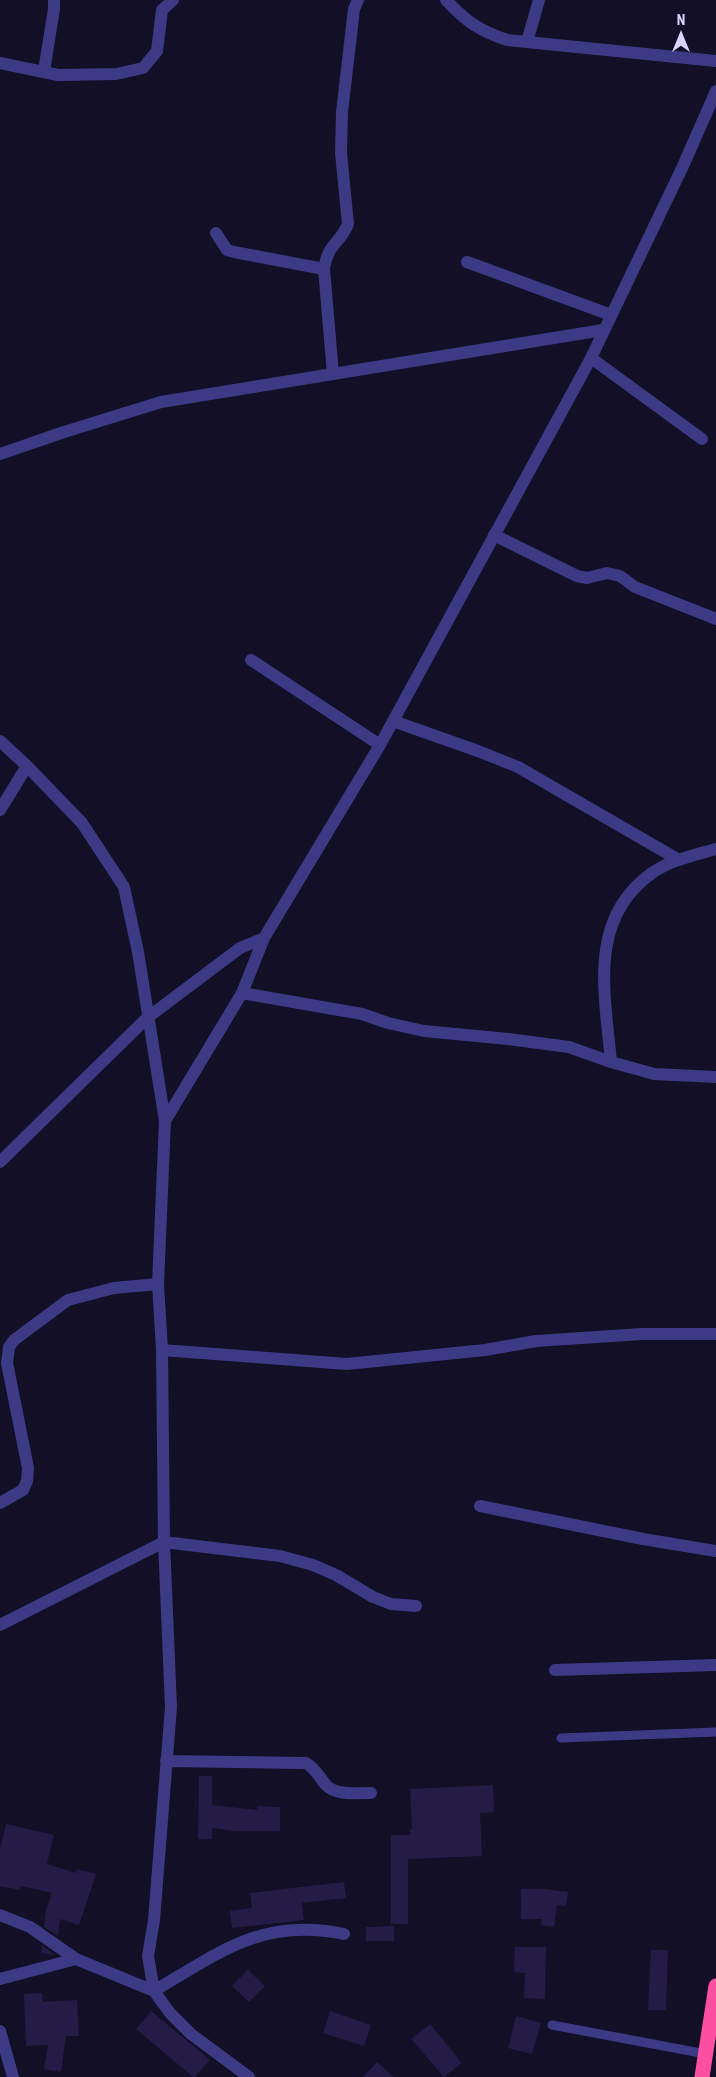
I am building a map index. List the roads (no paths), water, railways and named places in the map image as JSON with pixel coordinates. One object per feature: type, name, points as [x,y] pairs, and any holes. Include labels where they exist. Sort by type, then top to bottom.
[{"type":"highway","points":[[702,2077],[716,1986]]},
{"type":"street","points":[[44,71],[54,0]]},
{"type":"street","points":[[0,62],[58,75],[116,74],[143,68],[157,52],[162,10],[172,0]]},
{"type":"street","points":[[333,374],[324,269],[326,255],[334,242],[345,231],[348,224],[341,153],[342,112],[354,10],[358,0]]},
{"type":"street","points":[[446,0],[466,21],[487,33],[507,40],[716,61]]},
{"type":"street","points":[[527,42],[539,0]]},
{"type":"street","points":[[165,1121],[242,993],[264,938],[380,745],[591,358],[683,166],[716,91]]},
{"type":"street","points":[[216,233],[227,250],[324,269]]},
{"type":"street","points":[[468,262],[611,315]]},
{"type":"street","points":[[0,454],[161,402],[603,330]]},
{"type":"street","points":[[591,358],[702,439]]},
{"type":"street","points":[[494,536],[577,576],[587,578],[607,573],[620,576],[635,587],[716,619]]},
{"type":"street","points":[[251,660],[380,745]]},
{"type":"street","points":[[393,721],[478,750],[518,767],[680,860]]},
{"type":"street","points":[[0,741],[82,823],[124,886],[138,952],[147,1018],[165,1121],[158,1284],[162,1350],[164,1542],[171,1707],[154,1920],[148,1956],[154,1991],[170,2014],[191,2034],[249,2077]]},
{"type":"street","points":[[0,810],[27,766]]},
{"type":"street","points":[[611,1062],[604,979],[609,931],[617,911],[631,891],[653,872],[680,860],[716,849]]},
{"type":"street","points":[[0,1162],[147,1018],[240,948],[264,938]]},
{"type":"street","points":[[242,993],[362,1014],[388,1023],[424,1031],[508,1038],[570,1047],[611,1062],[654,1074],[716,1077]]},
{"type":"street","points":[[0,1503],[24,1490],[28,1468],[7,1363],[9,1347],[14,1340],[68,1300],[114,1288],[158,1284]]},
{"type":"street","points":[[162,1350],[347,1364],[485,1350],[536,1341],[642,1334],[716,1334]]},
{"type":"street","points":[[480,1506],[644,1539],[716,1551]]},
{"type":"street","points":[[0,1625],[164,1542],[280,1556],[336,1574],[373,1597],[391,1604],[416,1606]]},
{"type":"street","points":[[555,1670],[716,1665]]},
{"type":"street","points":[[166,1760],[306,1763],[312,1767],[330,1788],[348,1794],[371,1793]]},
{"type":"street","points":[[0,1915],[30,1927],[76,1959],[154,1991]]},
{"type":"street","points":[[154,1991],[228,1947],[252,1938],[289,1929],[319,1929],[344,1934]]},
{"type":"street","points":[[0,1979],[76,1959]]},
{"type":"street","points":[[0,2031],[13,2077]]},
{"type":"lane","points":[[561,1738],[716,1732]]},
{"type":"lane","points":[[552,2025],[706,2054]]}]
